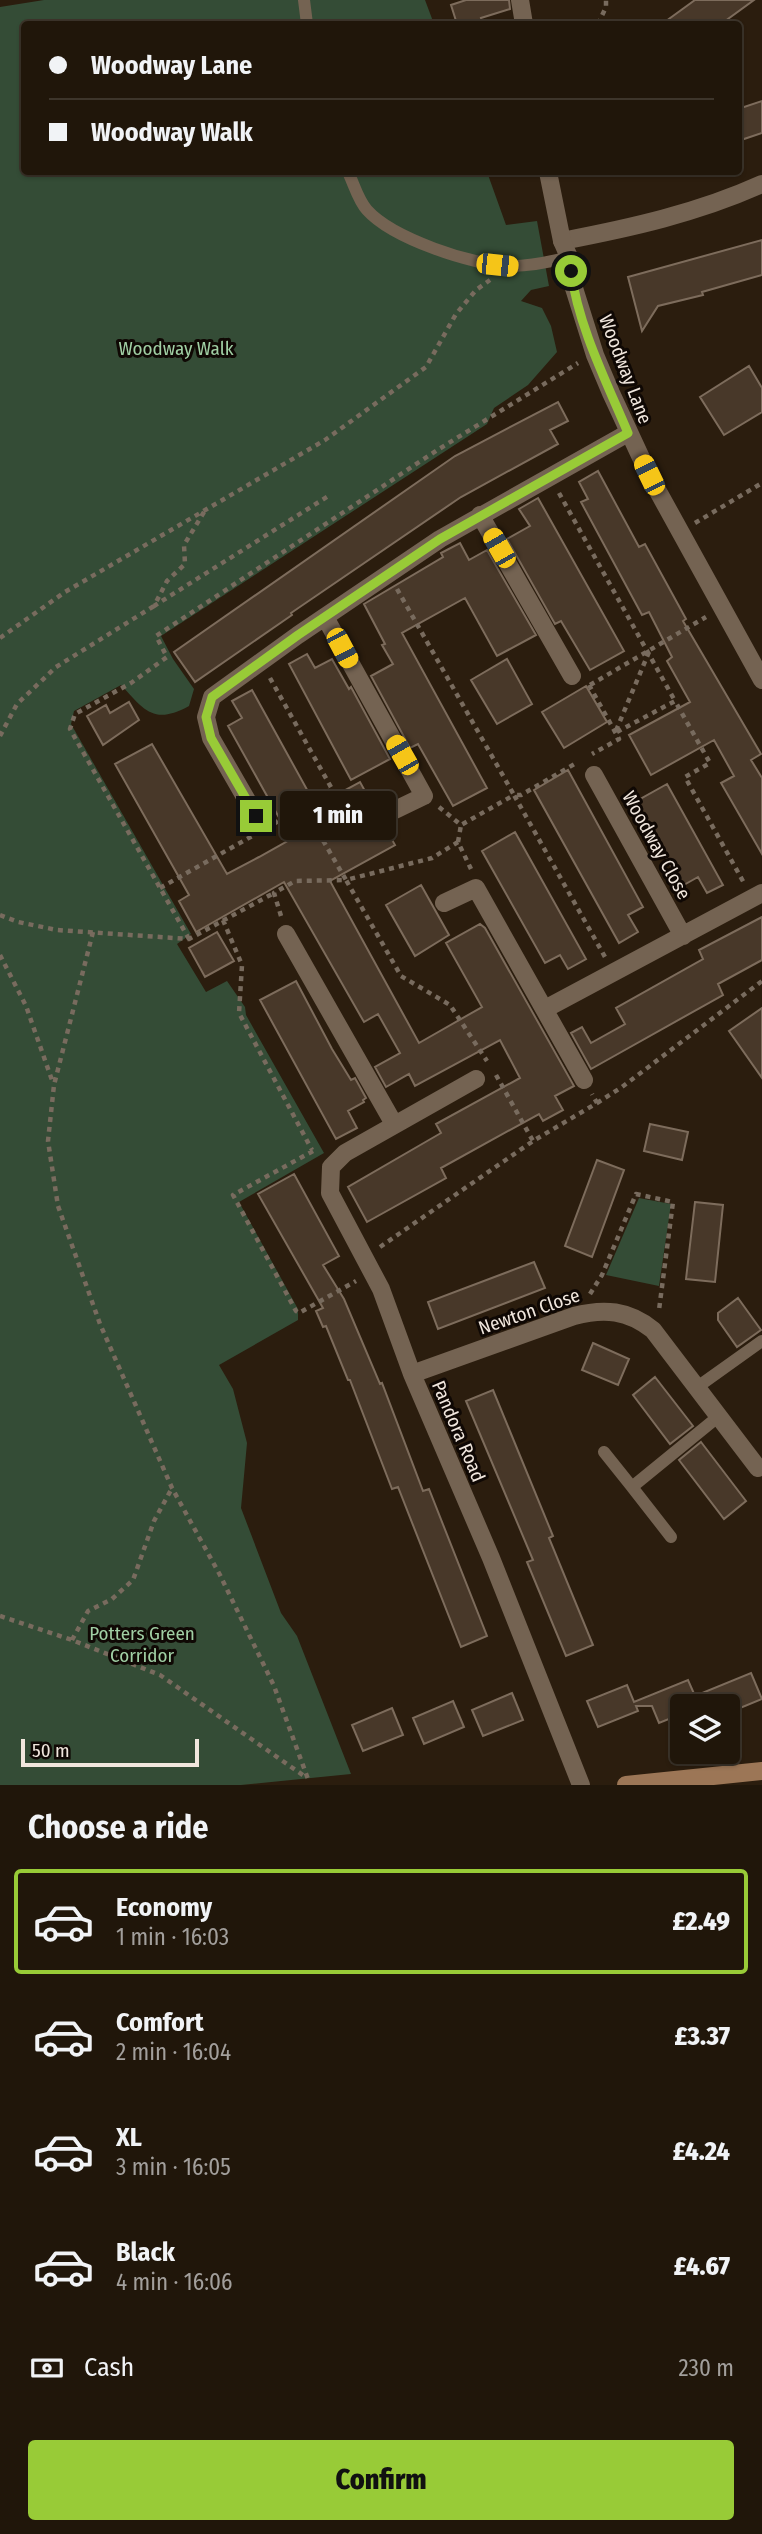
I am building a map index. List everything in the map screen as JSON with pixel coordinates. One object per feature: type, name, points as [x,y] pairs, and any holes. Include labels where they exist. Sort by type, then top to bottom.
[{"type":"main road","points":[[626,1785],[762,1772]]},
{"type":"street","points":[[520,0],[524,21]]},
{"type":"street","name":"Woodway Lane","points":[[549,175],[573,285],[595,355],[628,433],[762,680]]},
{"type":"street","points":[[566,249],[704,206],[762,184]]},
{"type":"street","points":[[260,823],[211,738],[206,717],[212,697],[388,573],[480,515],[628,433]]},
{"type":"street","points":[[480,515],[572,676]]},
{"type":"street","points":[[325,617],[424,796],[395,810]]},
{"type":"street","name":"Woodway Close","points":[[594,775],[683,936]]},
{"type":"street","points":[[444,903],[476,888],[584,1080]]},
{"type":"street","points":[[545,1009],[757,896]]},
{"type":"street","points":[[286,934],[394,1124]]},
{"type":"street","points":[[331,1167],[345,1153],[476,1079]]},
{"type":"street","name":"Pandora Road","points":[[331,1167],[330,1193],[381,1289],[412,1374],[491,1558],[581,1785]]},
{"type":"street","name":"Newton Close","points":[[412,1374],[574,1316],[592,1311],[625,1313],[639,1319],[653,1330],[758,1468]]},
{"type":"lane","points":[[304,0],[307,21]]},
{"type":"lane","points":[[349,175],[365,207],[376,219],[393,230],[456,256],[483,264],[512,266],[546,263],[566,249]]},
{"type":"lane","points":[[696,1388],[762,1340]]},
{"type":"lane","points":[[632,1487],[719,1416]]},
{"type":"lane","points":[[604,1452],[671,1537]]},
{"type":"path","points":[[599,21],[606,0]]},
{"type":"path","points":[[0,638],[65,592],[325,440],[426,367],[456,314],[476,290],[512,266]]},
{"type":"path","points":[[189,939],[70,729],[75,714],[131,683],[167,657],[156,636],[439,449],[595,355]]},
{"type":"path","points":[[550,477],[710,763],[685,777],[757,896]]},
{"type":"path","points":[[680,533],[762,483]]},
{"type":"path","points":[[0,736],[17,704],[56,667],[330,495]]},
{"type":"path","points":[[154,606],[167,581],[186,564],[184,545],[205,511]]},
{"type":"path","points":[[388,573],[614,972]]},
{"type":"path","points":[[589,685],[722,608]]},
{"type":"path","points":[[615,733],[649,652]]},
{"type":"path","points":[[160,888],[260,823],[303,806],[332,789],[261,662]]},
{"type":"path","points":[[461,825],[514,795],[521,795],[619,739],[585,677],[572,676]]},
{"type":"path","points":[[615,733],[674,701]]},
{"type":"path","points":[[424,796],[461,825]]},
{"type":"path","points":[[303,806],[401,976],[450,1006],[493,1070],[533,1141]]},
{"type":"path","points":[[461,825],[458,842],[470,864],[476,888]]},
{"type":"path","points":[[0,915],[18,922],[57,930],[189,939],[295,881],[346,880],[432,858],[458,842]]},
{"type":"path","points":[[274,893],[286,934]]},
{"type":"path","points":[[223,920],[242,965],[239,1013],[313,1151],[331,1167]]},
{"type":"path","points":[[0,1616],[72,1640],[160,1675],[308,1779],[274,1686],[173,1488],[100,1324],[58,1206],[48,1141],[54,1085],[93,932]]},
{"type":"path","points":[[0,955],[26,1006],[54,1085]]},
{"type":"path","points":[[313,1151],[233,1195],[299,1313],[368,1265],[533,1141],[622,1087],[762,981]]},
{"type":"path","points":[[584,1080],[597,1103]]},
{"type":"path","points":[[574,1316],[603,1275],[636,1194],[673,1202],[659,1314],[662,1342]]},
{"type":"path","points":[[72,1640],[88,1611],[112,1599],[133,1580],[155,1521],[173,1488]]},
{"type":"green space","points":[[44,0],[425,0],[433,21],[21,21],[21,175],[488,175],[506,225],[537,221],[549,286],[531,290],[521,301],[542,308],[551,326],[557,352],[528,385],[494,408],[487,424],[161,636],[194,689],[189,706],[177,712],[158,715],[144,708],[121,685],[74,711],[71,724],[191,934],[177,944],[206,992],[227,981],[245,1007],[246,1015],[324,1153],[239,1202],[298,1309],[298,1320],[219,1365],[233,1389],[247,1443],[241,1508],[281,1613],[297,1636],[351,1774],[241,1785],[0,1785],[0,7]]},
{"type":"green space","points":[[639,1198],[671,1204],[659,1286],[606,1275]]},
{"type":"building","points":[[466,0],[509,0],[510,9],[481,18],[482,21],[456,21],[451,5]]},
{"type":"building","points":[[695,0],[754,0],[725,21],[666,21]]},
{"type":"building","points":[[762,101],[762,133],[742,140],[742,108]]},
{"type":"building","points":[[762,240],[762,275],[702,292],[703,295],[658,306],[642,331],[628,277]]},
{"type":"building","points":[[749,366],[762,388],[762,412],[724,435],[700,397]]},
{"type":"building","points":[[558,402],[568,421],[550,430],[558,444],[461,497],[195,682],[174,652],[455,456]]},
{"type":"building","points":[[598,471],[639,547],[645,544],[686,619],[683,621],[761,754],[751,760],[762,778],[762,854],[721,783],[734,776],[714,740],[651,775],[629,735],[690,702],[667,661],[672,657],[649,612],[642,615],[581,502],[588,499],[579,482]]},
{"type":"building","points":[[538,498],[624,651],[590,670],[561,621],[555,624],[507,539],[530,526],[519,509]]},
{"type":"building","points":[[460,543],[469,560],[487,550],[536,635],[497,656],[465,598],[402,633],[487,788],[453,806],[418,744],[410,748],[371,676],[393,664],[364,604],[443,557],[441,553]]},
{"type":"building","points":[[307,654],[315,668],[332,659],[349,689],[351,687],[390,759],[351,780],[289,664]]},
{"type":"building","points":[[507,659],[532,704],[497,724],[471,680]]},
{"type":"building","points":[[586,686],[607,722],[564,748],[542,712]]},
{"type":"building","points":[[252,690],[316,806],[360,782],[395,845],[330,881],[419,1043],[482,1007],[446,943],[480,924],[485,928],[574,1086],[555,1096],[563,1110],[543,1121],[539,1114],[441,1168],[446,1178],[367,1222],[348,1187],[441,1133],[436,1124],[520,1078],[500,1040],[415,1086],[409,1074],[386,1087],[375,1067],[400,1053],[378,1014],[364,1022],[284,882],[196,932],[179,901],[189,895],[115,764],[152,744],[227,874],[259,857],[291,839],[228,726],[242,718],[232,701]]},
{"type":"building","points":[[129,702],[139,720],[103,745],[87,716],[106,705],[110,713]]},
{"type":"building","points":[[568,770],[643,907],[628,915],[638,932],[619,943],[534,790]]},
{"type":"building","points":[[667,784],[723,885],[707,893],[698,877],[682,886],[635,802]]},
{"type":"building","points":[[515,832],[586,959],[568,969],[560,955],[545,963],[482,851]]},
{"type":"building","points":[[421,885],[449,935],[415,956],[386,905]]},
{"type":"building","points":[[762,917],[762,960],[718,984],[723,995],[591,1069],[571,1033],[582,1027],[591,1043],[625,1024],[616,1008],[703,959],[699,950]]},
{"type":"building","points":[[217,932],[234,961],[205,977],[189,948]]},
{"type":"building","points":[[296,981],[332,1049],[351,1080],[355,1078],[366,1098],[348,1111],[357,1128],[336,1139],[260,1000]]},
{"type":"building","points":[[762,1008],[762,1078],[729,1031]]},
{"type":"building","points":[[650,1124],[688,1132],[682,1160],[644,1151]]},
{"type":"building","points":[[597,1160],[624,1170],[592,1257],[565,1246]]},
{"type":"building","points":[[294,1174],[339,1256],[323,1265],[344,1299],[380,1384],[382,1383],[423,1491],[429,1489],[487,1636],[461,1647],[398,1487],[392,1489],[350,1380],[326,1326],[323,1327],[316,1311],[323,1308],[258,1194]]},
{"type":"building","points":[[695,1202],[723,1205],[715,1282],[686,1279]]},
{"type":"building","points":[[534,1262],[545,1288],[438,1329],[428,1302]]},
{"type":"building","points":[[738,1298],[761,1330],[737,1347],[718,1320],[718,1313]]},
{"type":"building","points":[[593,1343],[629,1359],[618,1385],[582,1370]]},
{"type":"building","points":[[655,1377],[693,1426],[670,1444],[633,1395]]},
{"type":"building","points":[[493,1390],[553,1536],[549,1538],[593,1645],[566,1656],[527,1562],[533,1560],[466,1401]]},
{"type":"building","points":[[701,1442],[746,1501],[724,1519],[679,1460]]},
{"type":"building","points":[[751,1673],[762,1699],[740,1708],[740,1694],[700,1694]]},
{"type":"building","points":[[688,1680],[694,1694],[670,1694],[670,1719],[659,1723],[652,1706],[636,1706],[638,1711],[598,1727],[587,1701],[627,1685],[634,1702]]},
{"type":"building","points":[[512,1693],[523,1720],[483,1736],[472,1710]]},
{"type":"building","points":[[453,1701],[464,1727],[424,1744],[413,1718]]},
{"type":"building","points":[[392,1708],[403,1735],[363,1751],[352,1725]]},
{"type":"route","points":[[256,816],[211,738],[206,717],[212,697],[440,539],[628,433],[595,355],[571,271]]},
{"type":"park label","name":"Woodway Walk","points":[[176,348]]},
{"type":"park label","name":"Potters Green Corridor","points":[[142,1644]]}]
